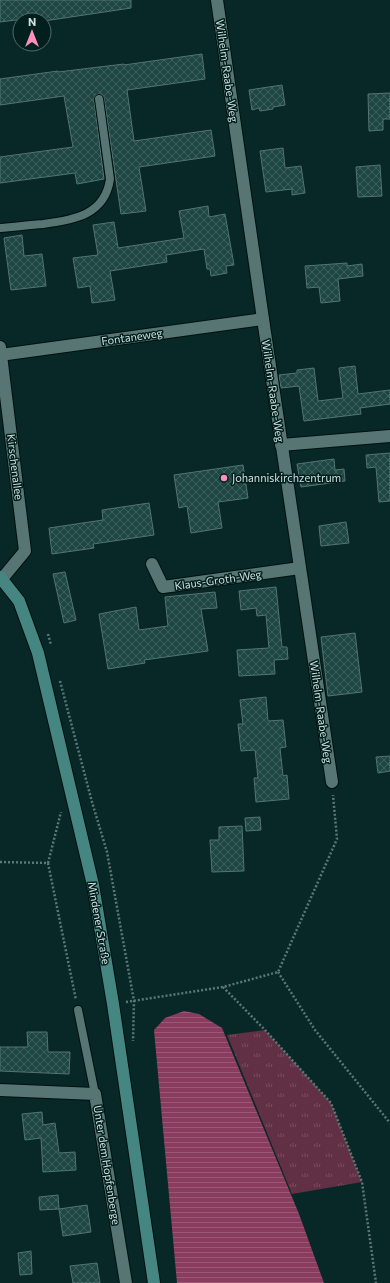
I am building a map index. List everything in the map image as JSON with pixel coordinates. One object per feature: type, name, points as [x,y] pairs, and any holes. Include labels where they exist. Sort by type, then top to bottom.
[{"type":"main road","name":"Mindener Straße","points":[[1,578],[19,601],[38,653],[93,885],[113,1004],[154,1283]]},
{"type":"street","name":"Wilhelm-Raabe-Weg","points":[[217,0],[281,445],[332,782]]},
{"type":"street","name":"Fontaneweg","points":[[0,353],[263,319]]},
{"type":"street","name":"Kirschenallee","points":[[0,353],[25,551],[1,578]]},
{"type":"street","points":[[281,445],[390,436]]},
{"type":"street","name":"Klaus-Groth-Weg","points":[[152,564],[163,587],[300,568]]},
{"type":"street","name":"Unter dem Hopfenberge","points":[[0,1090],[95,1094],[126,1283]]},
{"type":"lane","points":[[0,228],[64,221],[82,216],[98,206],[109,188],[110,178],[99,99]]},
{"type":"lane","points":[[78,1010],[95,1094]]},
{"type":"path","points":[[278,972],[336,839],[332,782]]},
{"type":"path","points":[[62,809],[48,863],[78,1010]]},
{"type":"path","points":[[0,862],[48,863]]},
{"type":"path","points":[[134,1001],[223,987],[278,972]]},
{"type":"path","points":[[278,972],[315,1030],[390,1123]]},
{"type":"path","points":[[223,987],[265,1030],[331,1103],[362,1182],[376,1283]]},
{"type":"green space","points":[[265,1030],[331,1103],[362,1182],[292,1194],[227,1035]]},
{"type":"shaded area","points":[[184,1011],[199,1014],[222,1028],[299,1214],[324,1283],[177,1283],[154,1030],[165,1018]]},
{"type":"building","points":[[0,0],[131,0],[131,8],[52,20],[52,12],[12,12],[12,20],[0,22]]},
{"type":"building","points":[[202,54],[205,79],[127,90],[134,141],[211,130],[215,156],[139,167],[146,211],[121,214],[104,98],[101,94],[95,95],[94,100],[104,179],[77,184],[75,173],[0,183],[0,157],[73,147],[64,96],[0,105],[0,79],[58,71],[124,65]]},
{"type":"building","points":[[282,85],[285,105],[260,111],[259,108],[252,110],[249,90]]},
{"type":"building","points":[[390,93],[390,119],[383,119],[383,130],[369,131],[368,94]]},
{"type":"building","points":[[283,148],[285,168],[301,166],[305,193],[292,195],[292,189],[266,192],[260,151]]},
{"type":"building","points":[[380,165],[382,196],[358,197],[356,167]]},
{"type":"building","points":[[208,206],[209,217],[225,214],[234,265],[226,266],[227,273],[211,276],[210,269],[207,269],[204,249],[166,255],[167,262],[110,271],[115,300],[92,303],[90,286],[78,288],[73,258],[98,255],[93,225],[114,222],[118,248],[184,238],[179,211]]},
{"type":"building","points":[[22,235],[24,256],[42,254],[46,286],[11,290],[4,238]]},
{"type":"building","points":[[347,263],[347,266],[362,264],[363,276],[338,279],[340,301],[321,303],[319,287],[307,288],[305,266]]},
{"type":"building","points":[[355,366],[358,394],[390,390],[390,404],[360,408],[361,414],[304,421],[299,386],[281,388],[279,375],[297,373],[297,370],[314,368],[318,401],[343,398],[339,368]]},
{"type":"building","points":[[390,453],[390,501],[379,502],[376,467],[367,468],[366,455]]},
{"type":"building","points":[[334,459],[335,470],[344,469],[345,481],[301,487],[297,464]]},
{"type":"building","points":[[243,465],[248,498],[218,502],[222,528],[191,533],[187,506],[179,508],[174,475]]},
{"type":"building","points":[[149,503],[154,535],[93,544],[94,548],[52,554],[49,528],[103,520],[102,510]]},
{"type":"building","points":[[346,522],[349,543],[321,546],[319,526]]},
{"type":"building","points":[[65,572],[76,620],[64,623],[53,574]]},
{"type":"building","points":[[276,587],[282,647],[287,647],[288,659],[274,660],[275,674],[239,676],[237,650],[269,648],[266,615],[257,616],[256,608],[241,610],[239,591]]},
{"type":"building","points":[[215,592],[217,608],[201,609],[208,651],[144,660],[145,663],[108,669],[99,614],[136,607],[139,630],[168,626],[165,597]]},
{"type":"building","points":[[355,633],[362,692],[328,696],[321,637]]},
{"type":"building","points":[[266,697],[268,721],[283,720],[286,747],[280,748],[283,776],[287,775],[289,799],[256,802],[254,778],[258,778],[255,750],[241,751],[238,724],[243,724],[240,700]]},
{"type":"building","points":[[390,756],[390,771],[378,773],[376,757]]},
{"type":"building","points":[[260,817],[261,830],[246,831],[245,818]]},
{"type":"building","points":[[242,826],[244,871],[212,872],[210,840],[219,840],[219,827]]},
{"type":"building","points":[[27,1032],[47,1032],[48,1052],[70,1052],[69,1074],[0,1071],[0,1047],[28,1047]]},
{"type":"building","points":[[42,1112],[43,1125],[55,1123],[59,1153],[75,1152],[76,1170],[43,1172],[41,1138],[25,1140],[22,1114]]},
{"type":"building","points":[[58,1195],[59,1209],[40,1210],[39,1197]]},
{"type":"building","points":[[87,1205],[91,1232],[63,1236],[59,1209]]},
{"type":"building","points":[[31,1251],[32,1274],[20,1275],[18,1253]]},
{"type":"building","points":[[97,1263],[100,1283],[73,1283],[70,1266]]},
{"type":"place","name":"Johanniskirchzentrum","points":[[224,478]]}]
